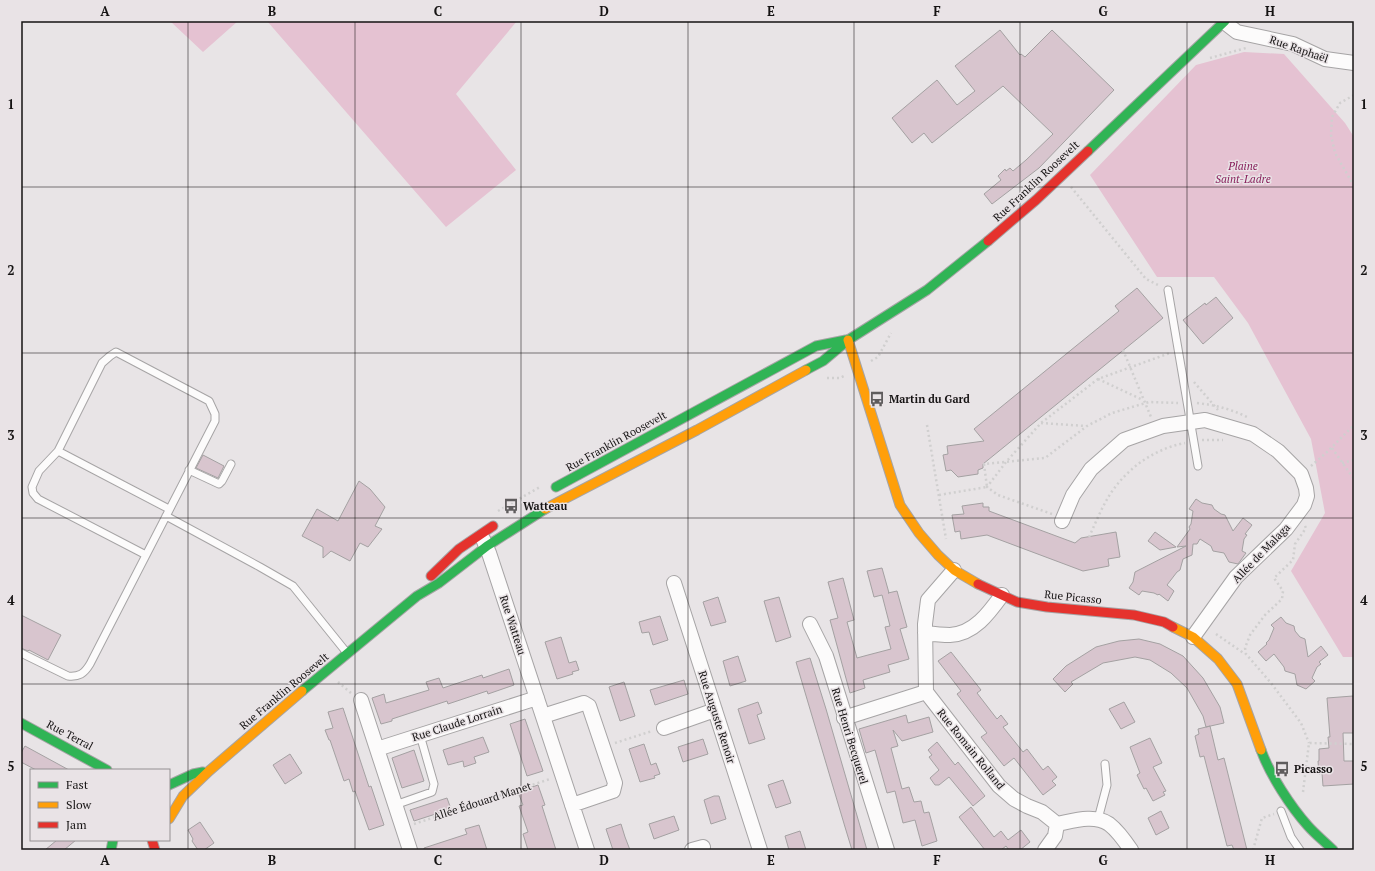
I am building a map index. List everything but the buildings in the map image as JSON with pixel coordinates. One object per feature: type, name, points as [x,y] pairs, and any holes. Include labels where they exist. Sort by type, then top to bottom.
[{"type":"main road","name":"Rue Franklin Roosevelt","points":[[417,596],[434,572],[459,549],[484,541],[529,518],[568,496],[698,430],[823,361],[848,340],[927,290],[992,238],[1036,200],[1224,22]]},
{"type":"main road","name":"Rue Franklin Roosevelt","points":[[549,491],[816,346],[848,340]]},
{"type":"main road","name":"Rue Picasso","points":[[848,340],[900,505],[919,533],[938,555],[954,570],[984,588],[1017,602],[1047,608],[1134,615],[1164,622],[1193,637],[1218,659],[1237,684],[1263,755],[1273,774],[1293,807],[1309,827],[1333,850]]},
{"type":"main road","name":"Rue Franklin Roosevelt","points":[[170,814],[183,796],[209,770],[417,596],[439,583],[484,541],[504,519]]},
{"type":"main road","name":"Rue Terral","points":[[21,723],[107,769]]},
{"type":"main road","points":[[170,785],[193,774],[209,770]]},
{"type":"main road","points":[[104,850],[112,844]]},
{"type":"street","name":"Rue Raphaël","points":[[1224,22],[1237,32],[1293,44],[1325,59],[1354,63]]},
{"type":"street","name":"Allée de Malaga","points":[[1063,519],[1073,495],[1091,469],[1124,440],[1156,428],[1205,420],[1253,434],[1278,451],[1301,474],[1307,496],[1304,505],[1286,529],[1236,577],[1193,637]]},
{"type":"street","name":"Rue Watteau","points":[[484,541],[587,850]]},
{"type":"street","points":[[844,718],[926,692],[925,624],[928,600],[954,570]]},
{"type":"street","name":"Rue Auguste Renoir","points":[[674,583],[760,850]]},
{"type":"street","points":[[925,634],[952,635],[968,631],[985,618],[1002,595]]},
{"type":"street","name":"Rue Henri Becquerel","points":[[810,624],[826,656],[886,850]]},
{"type":"street","name":"Rue Romain Rolland","points":[[926,692],[999,786],[1014,799],[1042,812],[1057,824]]},
{"type":"street","name":"Rue Claude Lorrain","points":[[376,748],[537,698]]},
{"type":"street","points":[[361,700],[410,850]]},
{"type":"street","points":[[543,716],[584,703],[589,706],[615,783],[613,791],[572,805]]},
{"type":"street","points":[[664,728],[715,710]]},
{"type":"street","points":[[1045,850],[1055,836],[1057,824],[1088,819],[1098,820],[1108,824],[1131,850]]},
{"type":"lane","points":[[1168,290],[1198,466]]},
{"type":"lane","points":[[21,653],[68,676],[77,677],[85,672],[146,555],[189,470],[215,421],[213,406],[209,400],[116,352],[102,363],[58,451],[39,471],[32,487],[33,494],[38,499],[146,555]]},
{"type":"lane","points":[[58,451],[169,509]]},
{"type":"lane","points":[[189,470],[219,484],[231,464]]},
{"type":"lane","points":[[166,516],[293,586],[347,653]]},
{"type":"lane","points":[[395,805],[432,792],[434,784],[420,735]]},
{"type":"lane","points":[[1098,820],[1107,785],[1105,764]]},
{"type":"lane","points":[[1281,811],[1291,837],[1300,850]]},
{"type":"path","points":[[1354,95],[1340,103],[1332,116],[1331,134],[1335,153],[1354,186]]},
{"type":"path","points":[[1070,185],[1146,278],[1168,290]]},
{"type":"path","points":[[1123,350],[1156,428]]},
{"type":"path","points":[[1063,519],[998,495],[987,487],[1006,462],[1041,423],[1098,379],[1170,353],[1233,428]]},
{"type":"path","points":[[1098,379],[1149,402]]},
{"type":"path","points":[[1041,423],[1086,426]]},
{"type":"path","points":[[928,425],[947,545]]},
{"type":"path","points":[[1301,474],[1332,448],[1354,425]]},
{"type":"path","points":[[1088,537],[1104,504],[1116,486],[1128,472],[1141,462],[1157,452],[1176,444],[1193,441],[1228,441]]},
{"type":"path","points":[[1332,448],[1354,479]]},
{"type":"path","points":[[1342,463],[1354,460]]},
{"type":"path","points":[[1246,654],[1245,648],[1250,636],[1265,615],[1282,599],[1283,591],[1274,578],[1293,560],[1295,544],[1306,528],[1298,511]]},
{"type":"path","points":[[1202,625],[1246,654],[1271,683],[1301,724],[1309,743],[1302,797],[1293,807]]},
{"type":"path","points":[[334,680],[361,700]]},
{"type":"path","points":[[603,747],[664,728]]},
{"type":"path","points":[[1309,743],[1354,744]]},
{"type":"path","name":"Allée Édouard Manet","points":[[402,828],[562,775]]},
{"type":"path","points":[[1253,850],[1262,818],[1281,811]]},
{"type":"green space","points":[[170,21],[238,21],[203,52]]},
{"type":"green space","points":[[267,21],[517,21],[456,94],[516,170],[446,227]]},
{"type":"green space","name":"Plaine Saint-Ladre","points":[[1244,52],[1284,54],[1345,123],[1354,137],[1354,657],[1343,657],[1291,571],[1325,513],[1311,439],[1248,323],[1214,277],[1157,277],[1090,175],[1196,65]]},
{"type":"traffic: fast","points":[[1088,151],[1225,21]]},
{"type":"traffic: fast","points":[[806,370],[823,361],[848,340],[927,290],[988,241]]},
{"type":"traffic: fast","points":[[556,487],[816,346],[846,340]]},
{"type":"traffic: fast","points":[[302,691],[417,596],[439,583],[487,546],[545,509]]},
{"type":"traffic: fast","points":[[21,723],[105,769]]},
{"type":"traffic: fast","points":[[1261,750],[1275,780],[1295,810],[1311,829],[1333,850]]},
{"type":"traffic: fast","points":[[170,785],[193,774],[203,772]]},
{"type":"traffic: fast","points":[[111,850],[113,841]]},
{"type":"traffic: slow","points":[[848,340],[900,505],[919,533],[938,555],[954,570],[978,584]]},
{"type":"traffic: slow","points":[[545,509],[697,430],[806,370]]},
{"type":"traffic: slow","points":[[1173,627],[1193,637],[1218,659],[1237,684],[1261,750]]},
{"type":"traffic: slow","points":[[170,817],[183,796],[209,771],[302,691]]},
{"type":"traffic: jam","points":[[988,241],[1036,200],[1088,151]]},
{"type":"traffic: jam","points":[[431,576],[459,549],[493,526]]},
{"type":"traffic: jam","points":[[978,584],[1017,602],[1047,607],[1134,615],[1164,622],[1173,627]]},
{"type":"traffic: jam","points":[[152,841],[155,850]]},
{"type":"place","name":"Martin du Gard","points":[[877,399]]},
{"type":"place","name":"Watteau","points":[[511,506]]},
{"type":"place","name":"Picasso","points":[[1282,769]]}]
